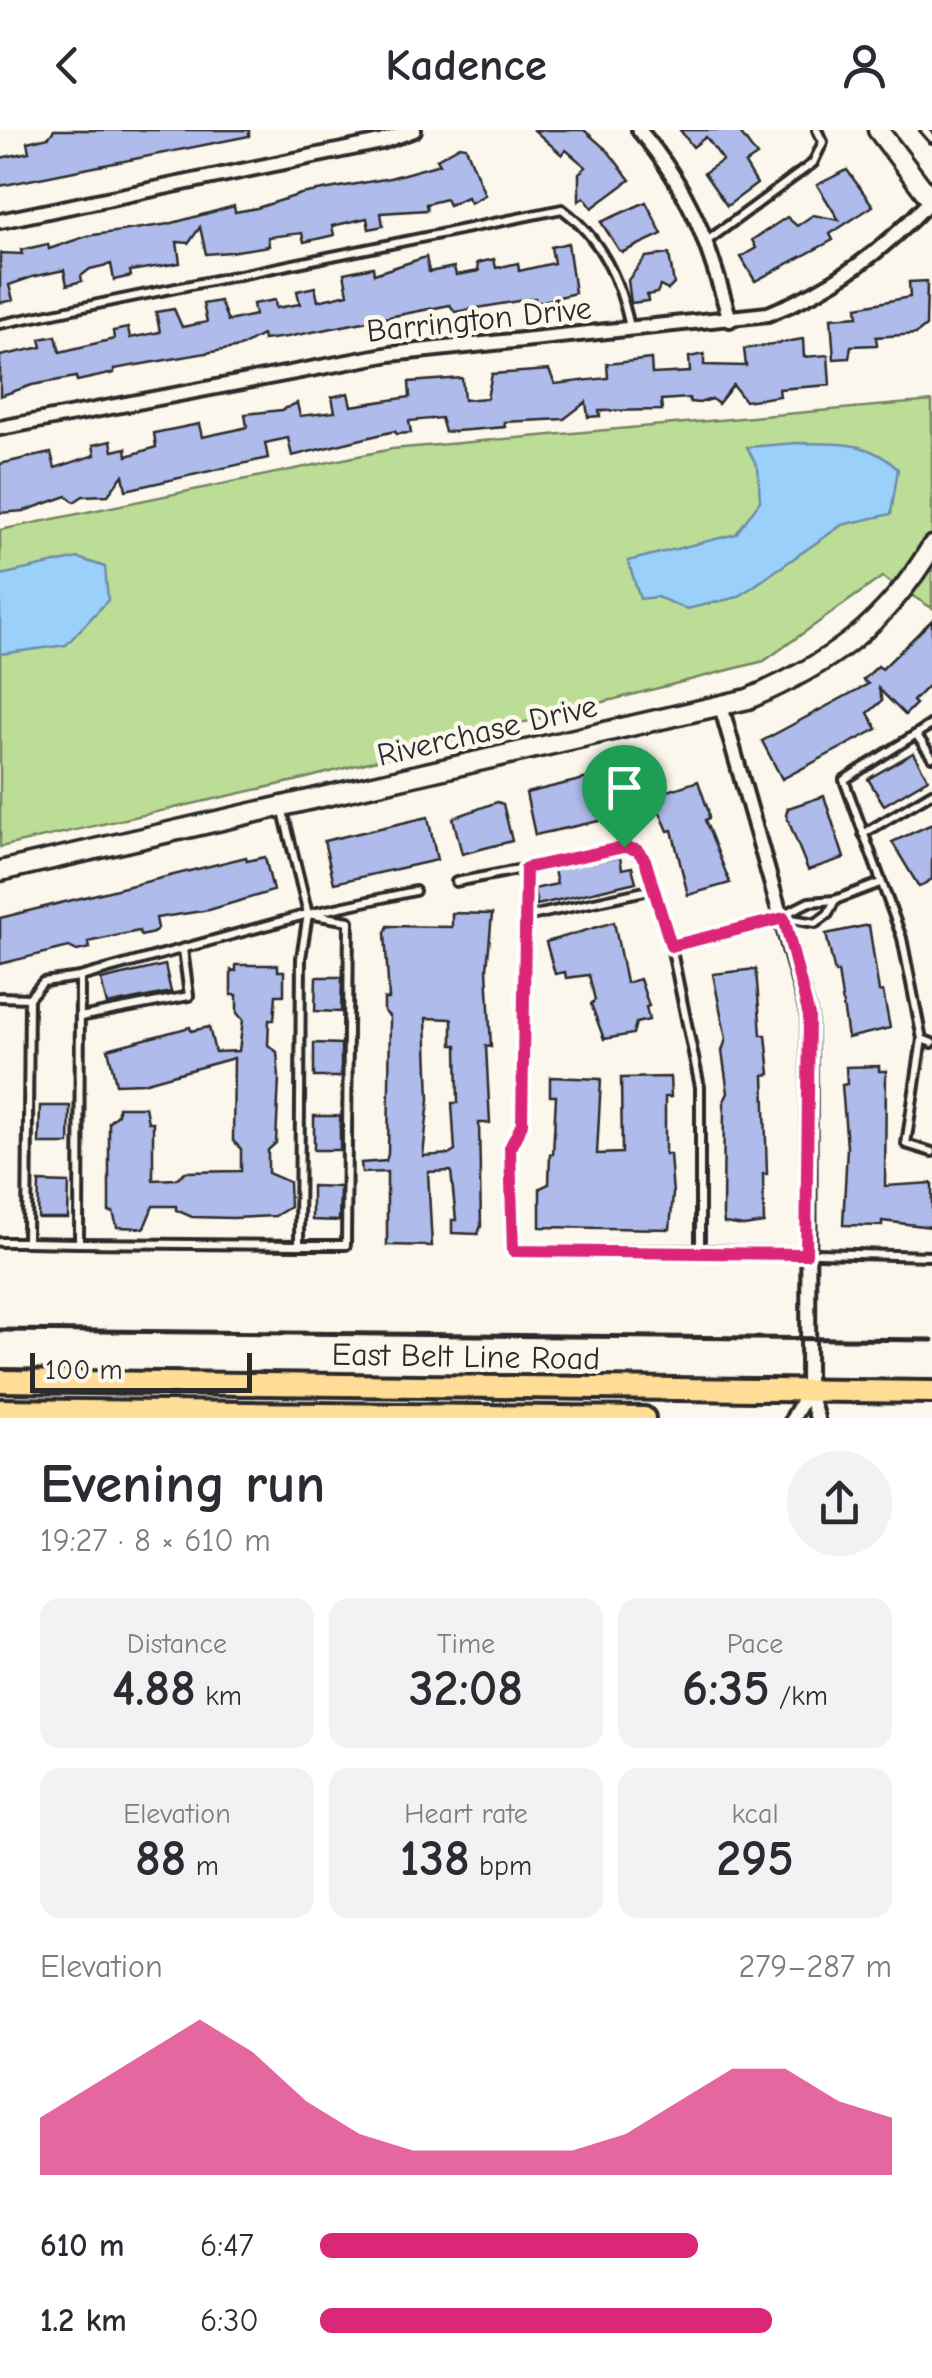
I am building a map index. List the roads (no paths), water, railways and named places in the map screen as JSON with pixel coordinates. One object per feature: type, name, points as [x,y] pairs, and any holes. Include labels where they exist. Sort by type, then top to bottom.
[{"type":"main road","name":"East Belt Line Road","points":[[0,1380],[932,1392]]},
{"type":"main road","points":[[132,1381],[133,1415]]},
{"type":"main road","name":"East Belt Line Road","points":[[6,1413],[644,1418]]},
{"type":"street","points":[[0,220],[381,142],[414,130]]},
{"type":"street","points":[[639,130],[681,187],[708,241],[730,320]]},
{"type":"street","points":[[878,130],[932,201]]},
{"type":"street","name":"Barrington Drive","points":[[0,428],[390,354],[768,314],[810,298],[844,277],[932,201]]},
{"type":"street","name":"Riverchase Drive","points":[[0,872],[721,706],[808,673],[847,646],[886,611],[932,546]]},
{"type":"street","points":[[721,706],[809,1016],[808,1391],[817,1418]]},
{"type":"street","points":[[793,1418],[808,1391]]},
{"type":"lane","points":[[708,241],[813,163],[823,142],[817,130]]},
{"type":"lane","points":[[925,130],[932,138]]},
{"type":"lane","points":[[0,324],[562,209],[588,228],[608,263],[631,330]]},
{"type":"lane","points":[[932,724],[918,737],[844,780],[902,938],[922,1039],[906,1144],[932,1152]]},
{"type":"lane","points":[[918,737],[932,757]]},
{"type":"lane","points":[[862,834],[932,793]]},
{"type":"lane","points":[[282,807],[308,914],[301,958],[298,1245]]},
{"type":"lane","points":[[456,882],[624,847],[642,855],[671,946],[700,1087],[700,1250]]},
{"type":"lane","points":[[526,868],[522,1124],[510,1148],[513,1251],[700,1250],[932,1256]]},
{"type":"lane","points":[[671,946],[784,918],[809,902],[835,900],[880,883]]},
{"type":"lane","points":[[526,917],[654,888]]},
{"type":"lane","points":[[27,1242],[29,998],[43,982],[80,978],[308,914],[415,891]]},
{"type":"lane","points":[[784,918],[816,922],[828,914],[835,900]]},
{"type":"lane","points":[[0,1242],[346,1245],[348,921],[308,914]]},
{"type":"lane","points":[[80,1018],[189,996],[183,949]]},
{"type":"lane","points":[[79,1243],[80,978]]},
{"type":"lane","points":[[0,997],[29,998]]},
{"type":"lane","points":[[922,1039],[932,1043]]},
{"type":"water","points":[[796,443],[851,445],[886,459],[898,469],[891,514],[842,525],[738,597],[687,609],[657,597],[640,599],[628,561],[736,534],[760,501],[758,468],[747,447]]},
{"type":"water","points":[[78,558],[105,567],[108,600],[66,645],[0,654],[0,575]]},
{"type":"railway","points":[[0,1330],[932,1340]]}]
